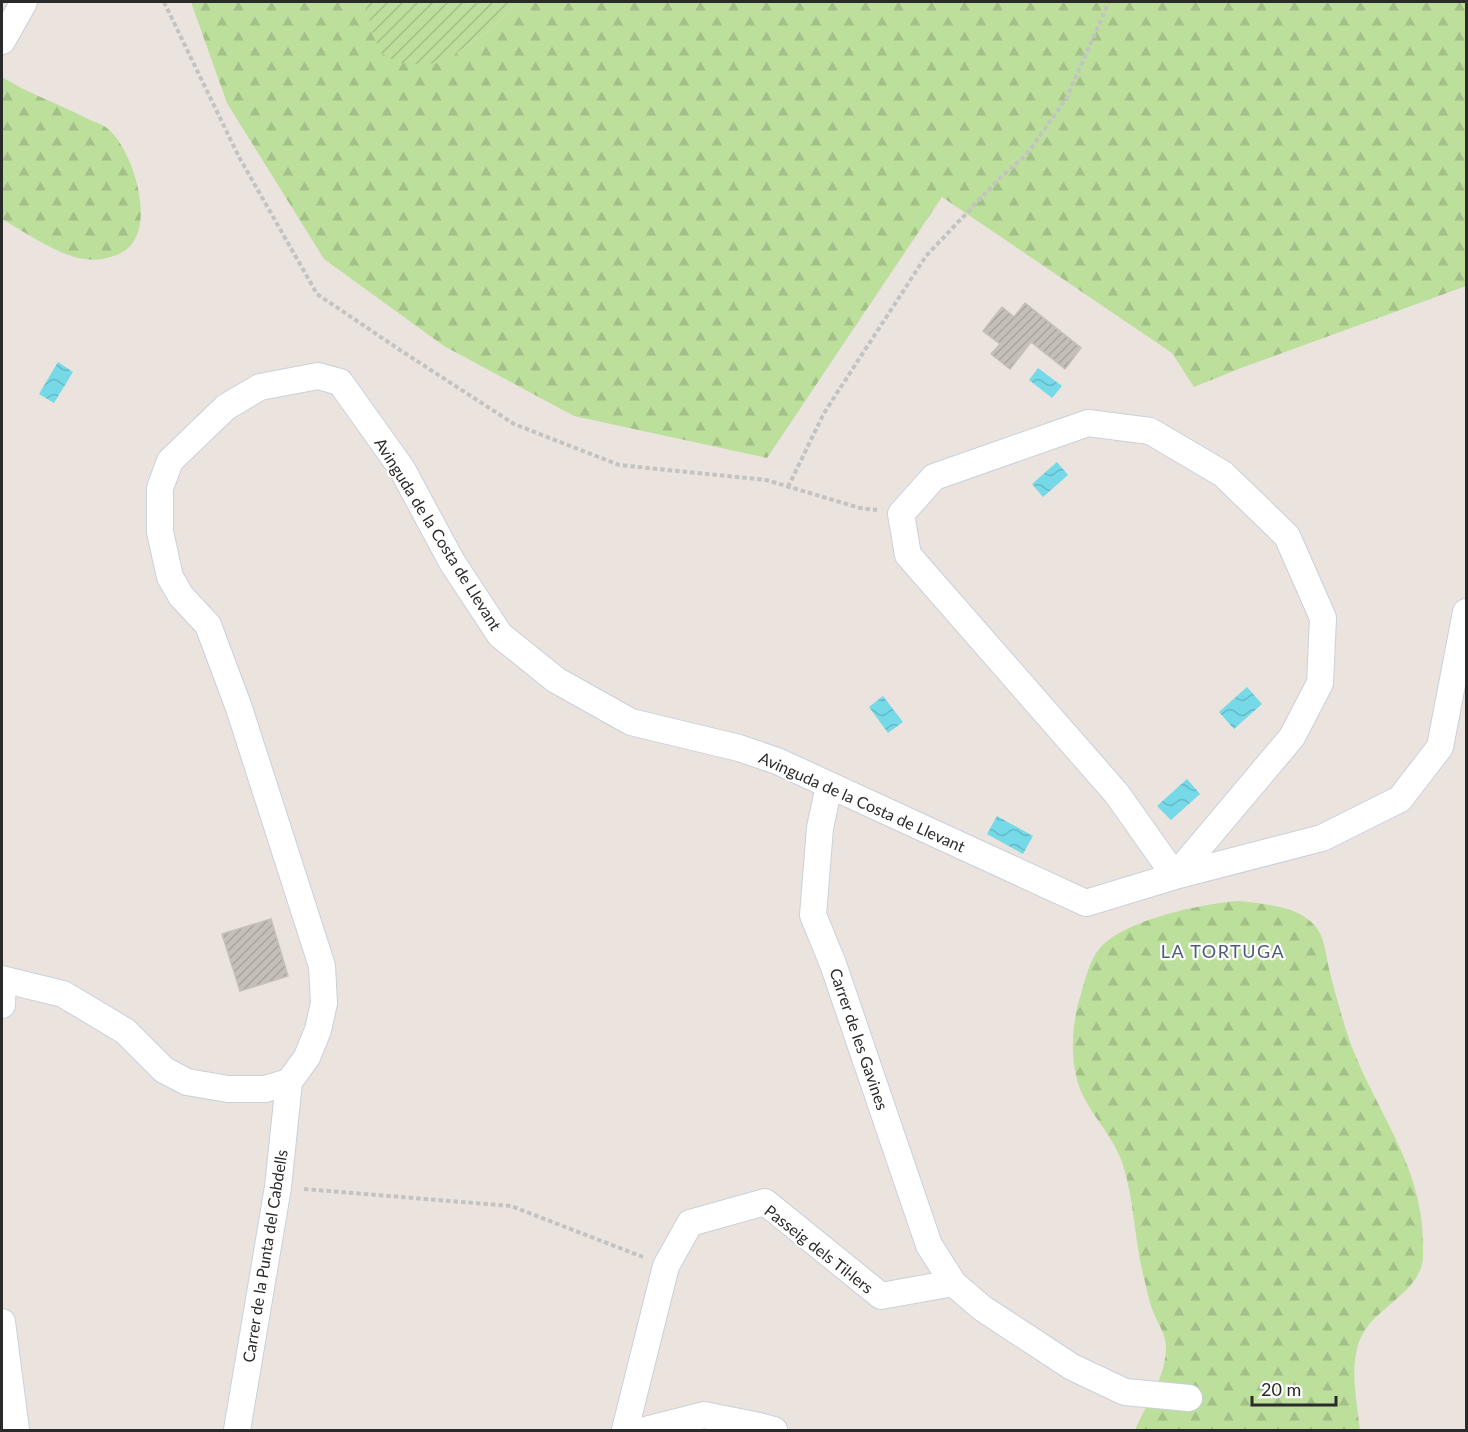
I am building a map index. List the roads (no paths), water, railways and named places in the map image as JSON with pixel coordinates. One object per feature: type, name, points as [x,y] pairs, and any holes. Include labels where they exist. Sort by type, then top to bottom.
[{"type":"street","points":[[2,41],[24,2]]},
{"type":"street","name":"Avinguda de la Costa de Llevant","points":[[289,1082],[307,1057],[318,1030],[324,1003],[322,966],[239,708],[208,625],[181,596],[170,577],[160,532],[160,488],[170,461],[226,407],[260,387],[318,376],[340,382],[402,469],[452,562],[500,635],[556,680],[631,722],[739,748],[777,761],[1086,903],[1175,876],[1322,838],[1400,799],[1440,747],[1467,612]]},
{"type":"street","points":[[1088,423],[1150,431],[1223,474],[1287,536],[1323,618],[1320,683],[1292,737],[1175,876],[1117,794],[908,555],[901,514],[934,477],[1088,423]]},
{"type":"street","name":"Carrer de les Gavines","points":[[829,786],[819,828],[813,915],[833,964],[929,1245],[953,1283],[982,1308],[1072,1368],[1125,1392],[1190,1398]]},
{"type":"street","points":[[2,1005],[2,980],[63,994],[125,1031],[164,1070],[187,1082],[228,1089],[265,1089],[289,1082]]},
{"type":"street","name":"Carrer de la Punta del Cabdells","points":[[237,1431],[278,1187],[289,1082]]},
{"type":"street","name":"Passeig dels Til·lers","points":[[624,1431],[666,1266],[690,1223],[765,1202],[881,1296],[953,1283]]},
{"type":"street","points":[[2,1322],[16,1431]]},
{"type":"street","points":[[645,1431],[704,1415],[774,1431]]},
{"type":"water","points":[[58,362],[73,372],[54,403],[39,394]]},
{"type":"water","points":[[1038,368],[1062,386],[1052,398],[1029,380]]},
{"type":"water","points":[[1057,462],[1068,475],[1043,497],[1032,484]]},
{"type":"water","points":[[1247,687],[1262,704],[1234,729],[1219,712]]},
{"type":"water","points":[[883,696],[903,722],[888,733],[869,707]]},
{"type":"water","points":[[1187,779],[1200,794],[1171,820],[1157,806]]},
{"type":"water","points":[[997,816],[1033,836],[1023,854],[987,834]]},
{"type":"district","name":"LA TORTUGA","points":[[1223,952]]}]
